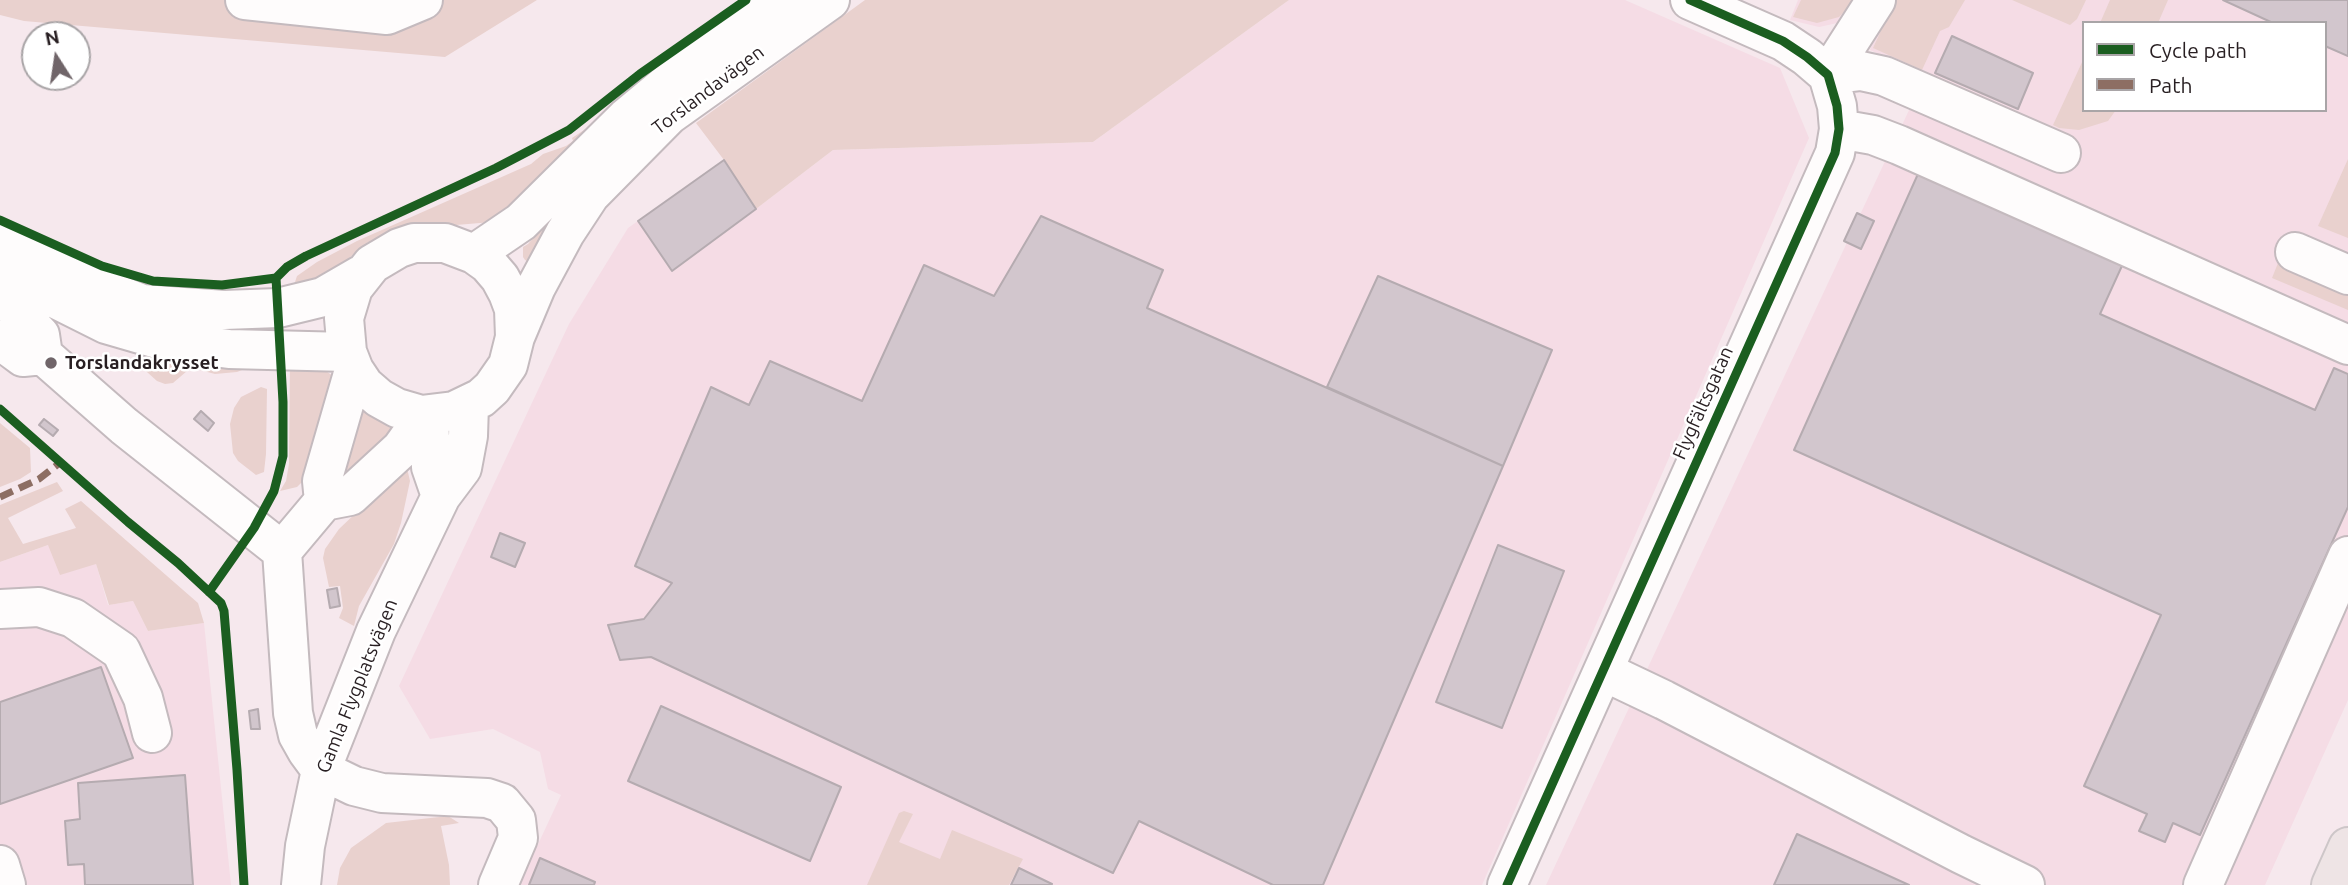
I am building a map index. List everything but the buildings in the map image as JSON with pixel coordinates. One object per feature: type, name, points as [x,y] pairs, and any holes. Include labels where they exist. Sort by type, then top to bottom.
[{"type":"main road","points":[[2331,885],[2348,847]]},
{"type":"street","points":[[245,0],[387,15],[423,0]]},
{"type":"street","name":"Torslandavägen","points":[[474,254],[521,222],[626,118],[702,55],[784,0]]},
{"type":"street","name":"Torslandavägen","points":[[515,337],[536,287],[565,233],[590,195],[669,115],[830,0]]},
{"type":"street","points":[[1690,0],[1783,41],[1828,75],[1861,71],[1884,76],[2060,153]]},
{"type":"street","points":[[1828,75],[1876,0]]},
{"type":"street","name":"Flygfältsgatan","points":[[1507,885],[1835,153],[1839,130],[1828,75]]},
{"type":"street","points":[[1839,130],[1873,135],[1899,145],[2348,345]]},
{"type":"street","points":[[0,243],[54,269],[142,304],[224,310],[278,308],[323,297],[361,275],[385,255],[414,243],[445,243],[474,254],[488,264],[500,278],[514,309],[515,337],[508,365],[492,388],[469,405],[453,411],[425,415],[397,408],[379,398],[365,384],[350,361]]},
{"type":"street","points":[[2295,252],[2348,275]]},
{"type":"street","points":[[0,271],[106,324],[161,340],[350,361]]},
{"type":"street","points":[[324,501],[322,481],[350,361],[344,318],[353,288],[361,275]]},
{"type":"street","points":[[0,293],[40,335],[43,355],[124,426],[282,551]]},
{"type":"street","points":[[0,340],[23,357],[43,355]]},
{"type":"street","name":"Gamla Flygplatsvägen","points":[[301,885],[305,846],[321,770],[376,631],[441,496],[462,468],[468,436],[469,405]]},
{"type":"street","points":[[425,415],[431,467],[441,496]]},
{"type":"street","points":[[425,415],[401,449],[350,496],[324,501],[282,551],[293,713],[298,734],[321,770],[354,786],[382,793],[486,799],[502,803],[516,820],[518,838],[498,885]]},
{"type":"street","points":[[2203,885],[2348,556]]},
{"type":"street","points":[[0,609],[39,607],[73,618],[121,651],[143,698],[152,733]]},
{"type":"street","points":[[1603,671],[2025,885]]},
{"type":"street","points":[[0,865],[6,885]]},
{"type":"shaded area","points":[[0,0],[537,0],[445,57],[91,27],[91,21],[24,21],[0,15]]},
{"type":"shaded area","points":[[865,0],[1289,0],[1093,142],[833,150],[756,209],[696,123]]},
{"type":"shaded area","points":[[1289,0],[1625,0],[1780,68],[1809,138],[1482,885],[519,885],[561,795],[548,789],[540,752],[493,729],[430,739],[399,686],[569,324],[628,228],[724,160],[756,209],[833,150],[1093,142]]},
{"type":"shaded area","points":[[1798,0],[2348,0],[2348,700],[2265,885],[1546,885],[1925,76],[1870,50],[1877,31],[1846,16],[1837,23],[1819,27],[1790,20]]},
{"type":"shaded area","points":[[1801,0],[1856,0],[1839,17],[1817,23],[1793,17]]},
{"type":"shaded area","points":[[1895,0],[1965,0],[1949,27],[1940,31],[1922,70],[1873,48]]},
{"type":"shaded area","points":[[2012,0],[2086,0],[2077,19],[2070,25]]},
{"type":"shaded area","points":[[2110,0],[2168,0],[2159,21],[2101,21]]},
{"type":"shaded area","points":[[2082,62],[2082,112],[2115,112],[2108,121],[2079,130],[2053,125]]},
{"type":"shaded area","points":[[593,124],[590,137],[492,222],[456,225],[415,222],[367,243],[323,280],[294,285],[297,276],[317,262],[357,241],[531,164],[543,154],[566,146],[573,141],[572,138]]},
{"type":"shaded area","points":[[2348,159],[2348,238],[2318,226]]},
{"type":"shaded area","points":[[581,185],[531,263],[525,260],[523,247]]},
{"type":"shaded area","points":[[2280,258],[2348,287],[2348,310],[2272,278]]},
{"type":"shaded area","points":[[138,348],[243,364],[242,370],[215,374],[196,369],[187,371],[173,383],[165,384],[157,381],[135,360]]},
{"type":"shaded area","points":[[290,359],[326,371],[337,379],[307,477],[297,487],[280,491],[286,481],[289,464]]},
{"type":"shaded area","points":[[261,387],[267,389],[266,454],[264,472],[256,475],[238,461],[233,453],[230,424],[234,408],[241,397]]},
{"type":"shaded area","points":[[358,402],[397,433],[342,487],[337,476]]},
{"type":"shaded area","points":[[0,423],[30,448],[31,472],[0,487]]},
{"type":"shaded area","points":[[407,468],[410,481],[394,544],[359,606],[354,626],[339,618],[343,608],[340,586],[329,587],[323,558],[325,549],[339,529]]},
{"type":"shaded area","points":[[57,482],[63,491],[8,518],[23,544],[76,528],[65,509],[81,501],[198,603],[204,623],[148,631],[133,601],[109,605],[96,564],[60,575],[48,545],[0,562],[0,505]]},
{"type":"shaded area","points":[[48,545],[96,564],[108,605],[133,601],[148,631],[204,623],[231,885],[0,885],[0,562]]},
{"type":"shaded area","points":[[904,811],[913,814],[899,842],[940,859],[952,830],[1023,859],[1009,885],[867,885],[899,813]]},
{"type":"shaded area","points":[[448,816],[459,823],[441,826],[450,885],[337,885],[340,868],[351,848],[386,823]]},
{"type":"marked path","points":[[0,497],[39,479],[61,462]]},
{"type":"cycle path","points":[[0,220],[102,266],[153,281],[222,285],[276,278],[287,267],[306,256],[496,168],[569,130],[640,74],[746,0]]},
{"type":"cycle path","points":[[1507,885],[1835,153],[1839,129],[1837,106],[1828,75],[1783,41],[1690,0]]},
{"type":"cycle path","points":[[209,592],[254,528],[274,491],[283,456],[283,402],[276,278]]},
{"type":"cycle path","points":[[0,409],[221,603],[224,611],[237,770],[244,885]]},
{"type":"place","name":"Torslandakrysset","points":[[51,363]]}]
